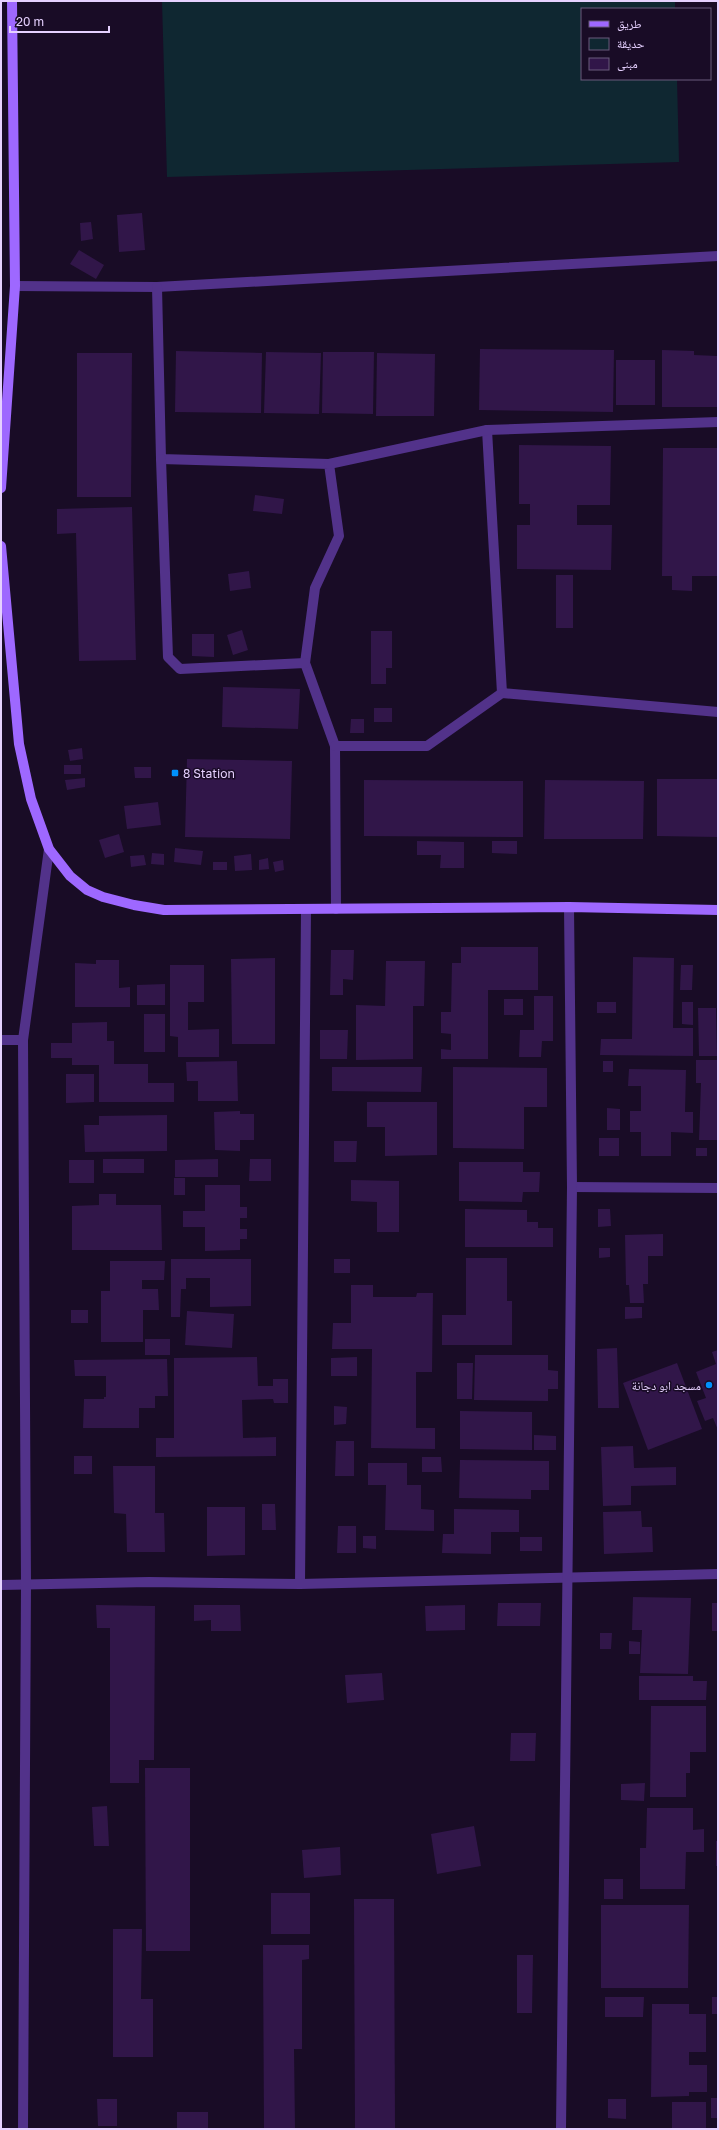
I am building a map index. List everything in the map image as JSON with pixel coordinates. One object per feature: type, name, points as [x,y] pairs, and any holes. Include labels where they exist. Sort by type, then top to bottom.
[{"type":"street","points":[[1,488],[15,286],[12,1]]},
{"type":"street","points":[[15,286],[157,287],[718,256]]},
{"type":"street","points":[[157,287],[168,657],[180,669],[305,663]]},
{"type":"street","points":[[161,459],[329,464],[487,430],[718,422]]},
{"type":"street","points":[[487,430],[502,693]]},
{"type":"street","points":[[329,464],[339,536],[315,588],[305,663],[335,746],[336,909]]},
{"type":"street","points":[[1,546],[19,744],[31,799],[49,849],[70,876],[87,890],[103,897],[134,905],[164,910],[306,910],[569,906],[718,910]]},
{"type":"street","points":[[335,746],[427,746],[502,693],[718,712]]},
{"type":"street","points":[[23,2129],[26,1585],[23,1040],[49,849]]},
{"type":"street","points":[[561,2129],[569,1577],[572,1186],[569,906]]},
{"type":"street","points":[[300,1584],[306,910]]},
{"type":"street","points":[[1,1040],[23,1040]]},
{"type":"street","points":[[572,1186],[718,1188]]},
{"type":"street","points":[[1,1585],[149,1582],[300,1584],[718,1574]]},
{"type":"green space","points":[[162,1],[675,1],[675,8],[581,8],[581,80],[677,80],[679,162],[167,177]]},
{"type":"building","points":[[142,213],[145,250],[119,252],[117,215]]},
{"type":"building","points":[[91,222],[93,239],[81,241],[80,223]]},
{"type":"building","points":[[79,250],[104,265],[96,279],[70,264]]},
{"type":"building","points":[[480,349],[614,350],[613,412],[479,410]]},
{"type":"building","points":[[662,350],[694,351],[694,355],[717,356],[717,407],[662,407]]},
{"type":"building","points":[[176,351],[262,353],[261,413],[175,412]]},
{"type":"building","points":[[266,352],[321,353],[319,414],[264,413]]},
{"type":"building","points":[[323,352],[374,352],[373,414],[322,413]]},
{"type":"building","points":[[77,353],[132,353],[131,497],[77,497]]},
{"type":"building","points":[[377,353],[435,354],[434,416],[376,416]]},
{"type":"building","points":[[616,360],[655,360],[655,405],[616,405]]},
{"type":"building","points":[[519,445],[611,446],[610,505],[577,505],[577,525],[612,525],[611,570],[517,569],[517,525],[530,525],[530,504],[519,504]]},
{"type":"building","points":[[663,448],[718,448],[718,576],[692,576],[692,591],[672,590],[672,576],[662,576]]},
{"type":"building","points":[[255,495],[284,499],[282,514],[253,511]]},
{"type":"building","points":[[132,507],[136,660],[79,661],[76,533],[57,534],[57,509]]},
{"type":"building","points":[[249,571],[251,588],[230,591],[228,574]]},
{"type":"building","points":[[556,575],[573,575],[573,628],[556,628]]},
{"type":"building","points":[[242,630],[248,650],[233,655],[227,635]]},
{"type":"building","points":[[371,631],[392,631],[392,668],[386,668],[386,684],[371,684]]},
{"type":"building","points":[[192,634],[214,634],[214,657],[192,656]]},
{"type":"building","points":[[223,687],[300,689],[298,729],[222,727]]},
{"type":"building","points":[[374,708],[392,708],[392,722],[374,722]]},
{"type":"building","points":[[351,719],[364,719],[364,733],[350,733]]},
{"type":"building","points":[[82,748],[83,759],[70,761],[68,750]]},
{"type":"building","points":[[187,759],[292,761],[290,839],[185,837]]},
{"type":"building","points":[[64,765],[81,765],[81,774],[64,774]]},
{"type":"building","points":[[134,767],[151,767],[151,778],[135,778]]},
{"type":"building","points":[[85,778],[85,787],[67,790],[65,780]]},
{"type":"building","points":[[657,779],[718,779],[718,837],[657,836]]},
{"type":"building","points":[[364,780],[523,781],[523,837],[364,836]]},
{"type":"building","points":[[545,780],[644,781],[643,839],[544,839]]},
{"type":"building","points":[[158,802],[161,825],[127,829],[124,806]]},
{"type":"building","points":[[119,834],[124,852],[105,858],[99,840]]},
{"type":"building","points":[[417,841],[464,842],[464,868],[440,868],[441,855],[417,855]]},
{"type":"building","points":[[492,841],[517,841],[517,854],[492,853]]},
{"type":"building","points":[[175,848],[203,851],[201,865],[174,862]]},
{"type":"building","points":[[152,853],[164,854],[164,865],[151,864]]},
{"type":"building","points":[[251,854],[252,870],[235,871],[234,856]]},
{"type":"building","points":[[144,855],[146,865],[131,867],[130,856]]},
{"type":"building","points":[[268,858],[269,869],[259,870],[259,860]]},
{"type":"building","points":[[283,860],[284,870],[275,872],[273,862]]},
{"type":"building","points":[[213,862],[227,862],[227,870],[213,870]]},
{"type":"building","points":[[461,947],[538,947],[538,990],[488,990],[488,1059],[441,1059],[441,1049],[451,1050],[451,1034],[441,1033],[441,1012],[451,1012],[452,963],[461,963]]},
{"type":"building","points":[[331,950],[354,950],[353,980],[343,979],[343,995],[330,995]]},
{"type":"building","points":[[633,957],[674,958],[673,1028],[693,1028],[693,1056],[600,1055],[601,1039],[632,1039]]},
{"type":"building","points":[[275,958],[275,1044],[232,1044],[231,959]]},
{"type":"building","points":[[96,960],[119,960],[119,988],[130,987],[130,1007],[75,1007],[75,963],[96,964]]},
{"type":"building","points":[[386,961],[425,961],[424,1006],[413,1006],[413,1059],[356,1060],[356,1005],[385,1006]]},
{"type":"building","points":[[170,965],[204,965],[204,1002],[188,1002],[188,1030],[219,1029],[219,1057],[178,1057],[178,1037],[170,1036]]},
{"type":"building","points":[[681,965],[693,965],[692,990],[680,990]]},
{"type":"building","points":[[165,984],[165,1005],[137,1005],[137,985]]},
{"type":"building","points":[[534,996],[553,996],[553,1041],[542,1041],[541,1057],[519,1057],[520,1030],[534,1030]]},
{"type":"building","points":[[504,999],[523,999],[523,1015],[504,1015]]},
{"type":"building","points":[[597,1002],[616,1002],[616,1013],[597,1013]]},
{"type":"building","points":[[682,1002],[693,1002],[693,1025],[682,1024]]},
{"type":"building","points":[[698,1008],[716,1008],[717,1056],[699,1056]]},
{"type":"building","points":[[144,1014],[165,1014],[165,1052],[144,1052]]},
{"type":"building","points":[[107,1022],[107,1041],[114,1041],[114,1064],[148,1064],[148,1083],[174,1083],[174,1102],[99,1102],[99,1065],[72,1065],[72,1058],[51,1058],[51,1043],[72,1043],[72,1023]]},
{"type":"building","points":[[320,1030],[348,1030],[347,1059],[320,1059]]},
{"type":"building","points":[[696,1060],[718,1060],[717,1140],[699,1140],[701,1083],[696,1083]]},
{"type":"building","points":[[237,1061],[238,1101],[198,1101],[198,1081],[187,1081],[186,1062]]},
{"type":"building","points":[[603,1061],[613,1061],[613,1072],[603,1072]]},
{"type":"building","points":[[332,1067],[422,1067],[421,1092],[332,1091]]},
{"type":"building","points":[[453,1067],[547,1068],[547,1107],[524,1107],[524,1149],[453,1148]]},
{"type":"building","points":[[629,1069],[686,1070],[685,1112],[693,1112],[693,1133],[671,1132],[671,1156],[641,1156],[641,1132],[630,1132],[630,1111],[641,1111],[641,1086],[628,1086]]},
{"type":"building","points":[[66,1074],[94,1074],[94,1102],[66,1103]]},
{"type":"building","points":[[367,1102],[437,1102],[437,1155],[385,1156],[385,1127],[367,1127]]},
{"type":"building","points":[[607,1108],[620,1109],[620,1130],[607,1130]]},
{"type":"building","points":[[240,1111],[240,1114],[254,1114],[254,1140],[240,1140],[240,1151],[215,1150],[214,1112]]},
{"type":"building","points":[[167,1115],[167,1151],[85,1152],[84,1125],[99,1125],[99,1116]]},
{"type":"building","points":[[599,1138],[619,1138],[619,1156],[599,1156]]},
{"type":"building","points":[[334,1141],[357,1141],[356,1162],[334,1162]]},
{"type":"building","points":[[696,1148],[707,1148],[707,1156],[696,1156]]},
{"type":"building","points":[[103,1159],[144,1159],[144,1173],[103,1173]]},
{"type":"building","points":[[218,1159],[218,1177],[175,1177],[175,1160]]},
{"type":"building","points":[[250,1159],[271,1159],[271,1181],[249,1181]]},
{"type":"building","points":[[69,1160],[94,1160],[94,1183],[69,1183]]},
{"type":"building","points":[[459,1162],[523,1162],[523,1172],[540,1172],[539,1192],[523,1192],[522,1202],[459,1201]]},
{"type":"building","points":[[174,1178],[185,1178],[185,1195],[174,1195]]},
{"type":"building","points":[[351,1180],[399,1181],[399,1232],[377,1232],[377,1202],[351,1201]]},
{"type":"building","points":[[205,1185],[240,1185],[240,1207],[247,1207],[247,1218],[240,1218],[240,1229],[247,1229],[247,1239],[240,1239],[240,1250],[205,1251],[205,1227],[183,1227],[183,1211],[205,1211]]},
{"type":"building","points":[[99,1194],[116,1194],[116,1205],[161,1205],[162,1250],[72,1250],[72,1206],[99,1205]]},
{"type":"building","points":[[465,1209],[527,1210],[527,1222],[538,1222],[538,1228],[553,1228],[553,1247],[465,1247]]},
{"type":"building","points":[[598,1209],[610,1209],[611,1226],[598,1227]]},
{"type":"building","points":[[663,1234],[663,1256],[648,1256],[648,1284],[643,1284],[644,1303],[630,1303],[629,1285],[626,1285],[625,1235]]},
{"type":"building","points":[[599,1248],[610,1248],[610,1257],[599,1258]]},
{"type":"building","points":[[466,1258],[507,1258],[507,1301],[512,1301],[512,1345],[442,1345],[442,1315],[466,1315]]},
{"type":"building","points":[[171,1259],[251,1259],[251,1306],[210,1307],[210,1278],[186,1278],[186,1289],[181,1289],[180,1317],[171,1317]]},
{"type":"building","points":[[334,1259],[350,1259],[350,1273],[334,1273]]},
{"type":"building","points":[[110,1261],[165,1261],[164,1280],[142,1280],[142,1289],[158,1289],[159,1310],[143,1310],[143,1342],[101,1342],[101,1291],[110,1291]]},
{"type":"building","points":[[351,1285],[373,1285],[373,1297],[416,1297],[417,1293],[433,1293],[432,1372],[416,1372],[416,1428],[435,1428],[435,1449],[371,1448],[372,1349],[332,1349],[333,1323],[351,1323]]},
{"type":"building","points":[[625,1307],[642,1307],[642,1318],[625,1319]]},
{"type":"building","points":[[71,1310],[88,1310],[88,1323],[71,1323]]},
{"type":"building","points":[[187,1311],[234,1314],[232,1348],[185,1345]]},
{"type":"building","points":[[145,1339],[170,1339],[170,1355],[145,1355]]},
{"type":"building","points":[[617,1348],[619,1408],[598,1408],[597,1349]]},
{"type":"building","name":"مسجد ابو دجانة","points":[[718,1350],[718,1430],[713,1418],[705,1421],[697,1401],[706,1398],[696,1372],[716,1364],[712,1352]]},
{"type":"building","points":[[475,1355],[548,1355],[548,1370],[558,1371],[558,1389],[548,1389],[548,1401],[474,1400]]},
{"type":"building","points":[[257,1357],[258,1386],[273,1386],[273,1379],[288,1379],[288,1403],[274,1403],[273,1399],[242,1400],[243,1438],[276,1437],[276,1456],[156,1457],[156,1438],[174,1438],[174,1358]]},
{"type":"building","points":[[357,1357],[357,1376],[331,1376],[331,1358]]},
{"type":"building","points":[[167,1359],[168,1396],[155,1396],[155,1408],[139,1408],[139,1428],[83,1428],[84,1399],[104,1399],[104,1397],[106,1397],[106,1376],[75,1376],[74,1360]]},
{"type":"building","points":[[457,1363],[473,1363],[472,1399],[457,1399]]},
{"type":"building","points":[[677,1363],[702,1429],[648,1450],[623,1383]]},
{"type":"building","points":[[334,1406],[347,1407],[346,1424],[334,1425]]},
{"type":"building","points":[[460,1411],[532,1412],[532,1450],[460,1449]]},
{"type":"building","points":[[534,1435],[556,1436],[556,1450],[534,1450]]},
{"type":"building","points":[[336,1441],[354,1441],[354,1476],[335,1476]]},
{"type":"building","points":[[633,1446],[634,1468],[676,1467],[676,1485],[631,1486],[631,1505],[603,1506],[601,1447]]},
{"type":"building","points":[[74,1456],[92,1456],[92,1474],[74,1474]]},
{"type":"building","points":[[422,1457],[441,1457],[442,1472],[422,1472]]},
{"type":"building","points":[[460,1460],[549,1461],[549,1490],[531,1490],[531,1499],[459,1498]]},
{"type":"building","points":[[368,1463],[407,1463],[407,1485],[421,1485],[421,1509],[434,1510],[434,1531],[385,1530],[386,1485],[368,1485]]},
{"type":"building","points":[[113,1466],[155,1466],[155,1513],[164,1513],[165,1552],[127,1552],[126,1514],[114,1513]]},
{"type":"building","points":[[262,1504],[275,1504],[276,1530],[262,1530]]},
{"type":"building","points":[[207,1507],[245,1507],[245,1555],[207,1556]]},
{"type":"building","points":[[454,1509],[519,1510],[519,1532],[491,1532],[491,1554],[442,1553],[443,1534],[454,1534]]},
{"type":"building","points":[[641,1511],[642,1527],[652,1527],[653,1552],[604,1554],[603,1512]]},
{"type":"building","points":[[338,1526],[356,1526],[356,1553],[337,1553]]},
{"type":"building","points":[[363,1536],[376,1536],[376,1549],[363,1548]]},
{"type":"building","points":[[520,1537],[542,1537],[542,1551],[520,1551]]},
{"type":"building","points":[[633,1597],[691,1598],[688,1674],[640,1673],[642,1630],[632,1630]]},
{"type":"building","points":[[498,1603],[541,1603],[540,1626],[497,1626]]},
{"type":"building","points":[[712,1603],[718,1603],[718,1631],[712,1631]]},
{"type":"building","points":[[96,1605],[155,1606],[154,1760],[139,1760],[139,1783],[110,1783],[110,1628],[97,1628]]},
{"type":"building","points":[[194,1605],[240,1605],[241,1631],[211,1631],[211,1620],[194,1621]]},
{"type":"building","points":[[465,1605],[465,1630],[426,1631],[425,1606]]},
{"type":"building","points":[[600,1633],[612,1633],[611,1649],[600,1649]]},
{"type":"building","points":[[629,1641],[640,1642],[640,1654],[629,1654]]},
{"type":"building","points":[[382,1673],[384,1700],[347,1703],[345,1675]]},
{"type":"building","points":[[639,1676],[693,1676],[693,1681],[707,1681],[706,1700],[639,1700]]},
{"type":"building","points":[[651,1706],[706,1706],[706,1752],[690,1752],[690,1773],[686,1773],[686,1797],[650,1797]]},
{"type":"building","points":[[511,1733],[536,1733],[535,1761],[510,1761]]},
{"type":"building","points":[[145,1768],[190,1768],[190,1951],[146,1951]]},
{"type":"building","points":[[645,1783],[644,1801],[621,1800],[621,1784]]},
{"type":"building","points":[[107,1806],[109,1846],[94,1846],[92,1807]]},
{"type":"building","points":[[647,1808],[693,1808],[693,1830],[704,1829],[704,1852],[686,1852],[685,1889],[640,1889],[640,1848],[646,1848]]},
{"type":"building","points":[[474,1826],[481,1866],[437,1874],[431,1834]]},
{"type":"building","points":[[716,1841],[718,1841],[718,1866],[716,1866]]},
{"type":"building","points":[[340,1847],[341,1875],[304,1878],[302,1850]]},
{"type":"building","points":[[604,1879],[623,1879],[623,1899],[604,1899]]},
{"type":"building","points":[[271,1893],[310,1893],[310,1934],[271,1934]]},
{"type":"building","points":[[354,1899],[394,1899],[395,2129],[355,2129]]},
{"type":"building","points":[[601,1905],[689,1905],[688,1988],[601,1988]]},
{"type":"building","points":[[113,1929],[142,1929],[141,1999],[153,1999],[153,2057],[113,2057]]},
{"type":"building","points":[[263,1945],[309,1945],[309,1959],[302,1960],[302,2049],[294,2049],[295,2129],[264,2129]]},
{"type":"building","points":[[517,1955],[533,1955],[532,2013],[517,2013]]},
{"type":"building","points":[[605,1997],[644,1997],[643,2017],[605,2017]]},
{"type":"building","points":[[712,1997],[718,1997],[718,2014],[712,2014]]},
{"type":"building","points":[[652,2004],[689,2004],[689,2014],[706,2014],[706,2052],[689,2052],[689,2065],[707,2065],[707,2092],[689,2092],[689,2096],[651,2097]]},
{"type":"building","points":[[711,2098],[718,2098],[718,2118],[711,2118]]},
{"type":"building","points":[[97,2099],[117,2099],[117,2126],[98,2126]]},
{"type":"building","points":[[608,2099],[626,2099],[626,2119],[608,2118]]},
{"type":"building","points":[[672,2102],[706,2102],[706,2129],[672,2129]]},
{"type":"building","points":[[177,2112],[208,2112],[208,2129],[177,2129]]},
{"type":"place","name":"8 Station","points":[[175,773]]},
{"type":"place","name":"مسجد ابو دجانة","points":[[709,1385]]}]
